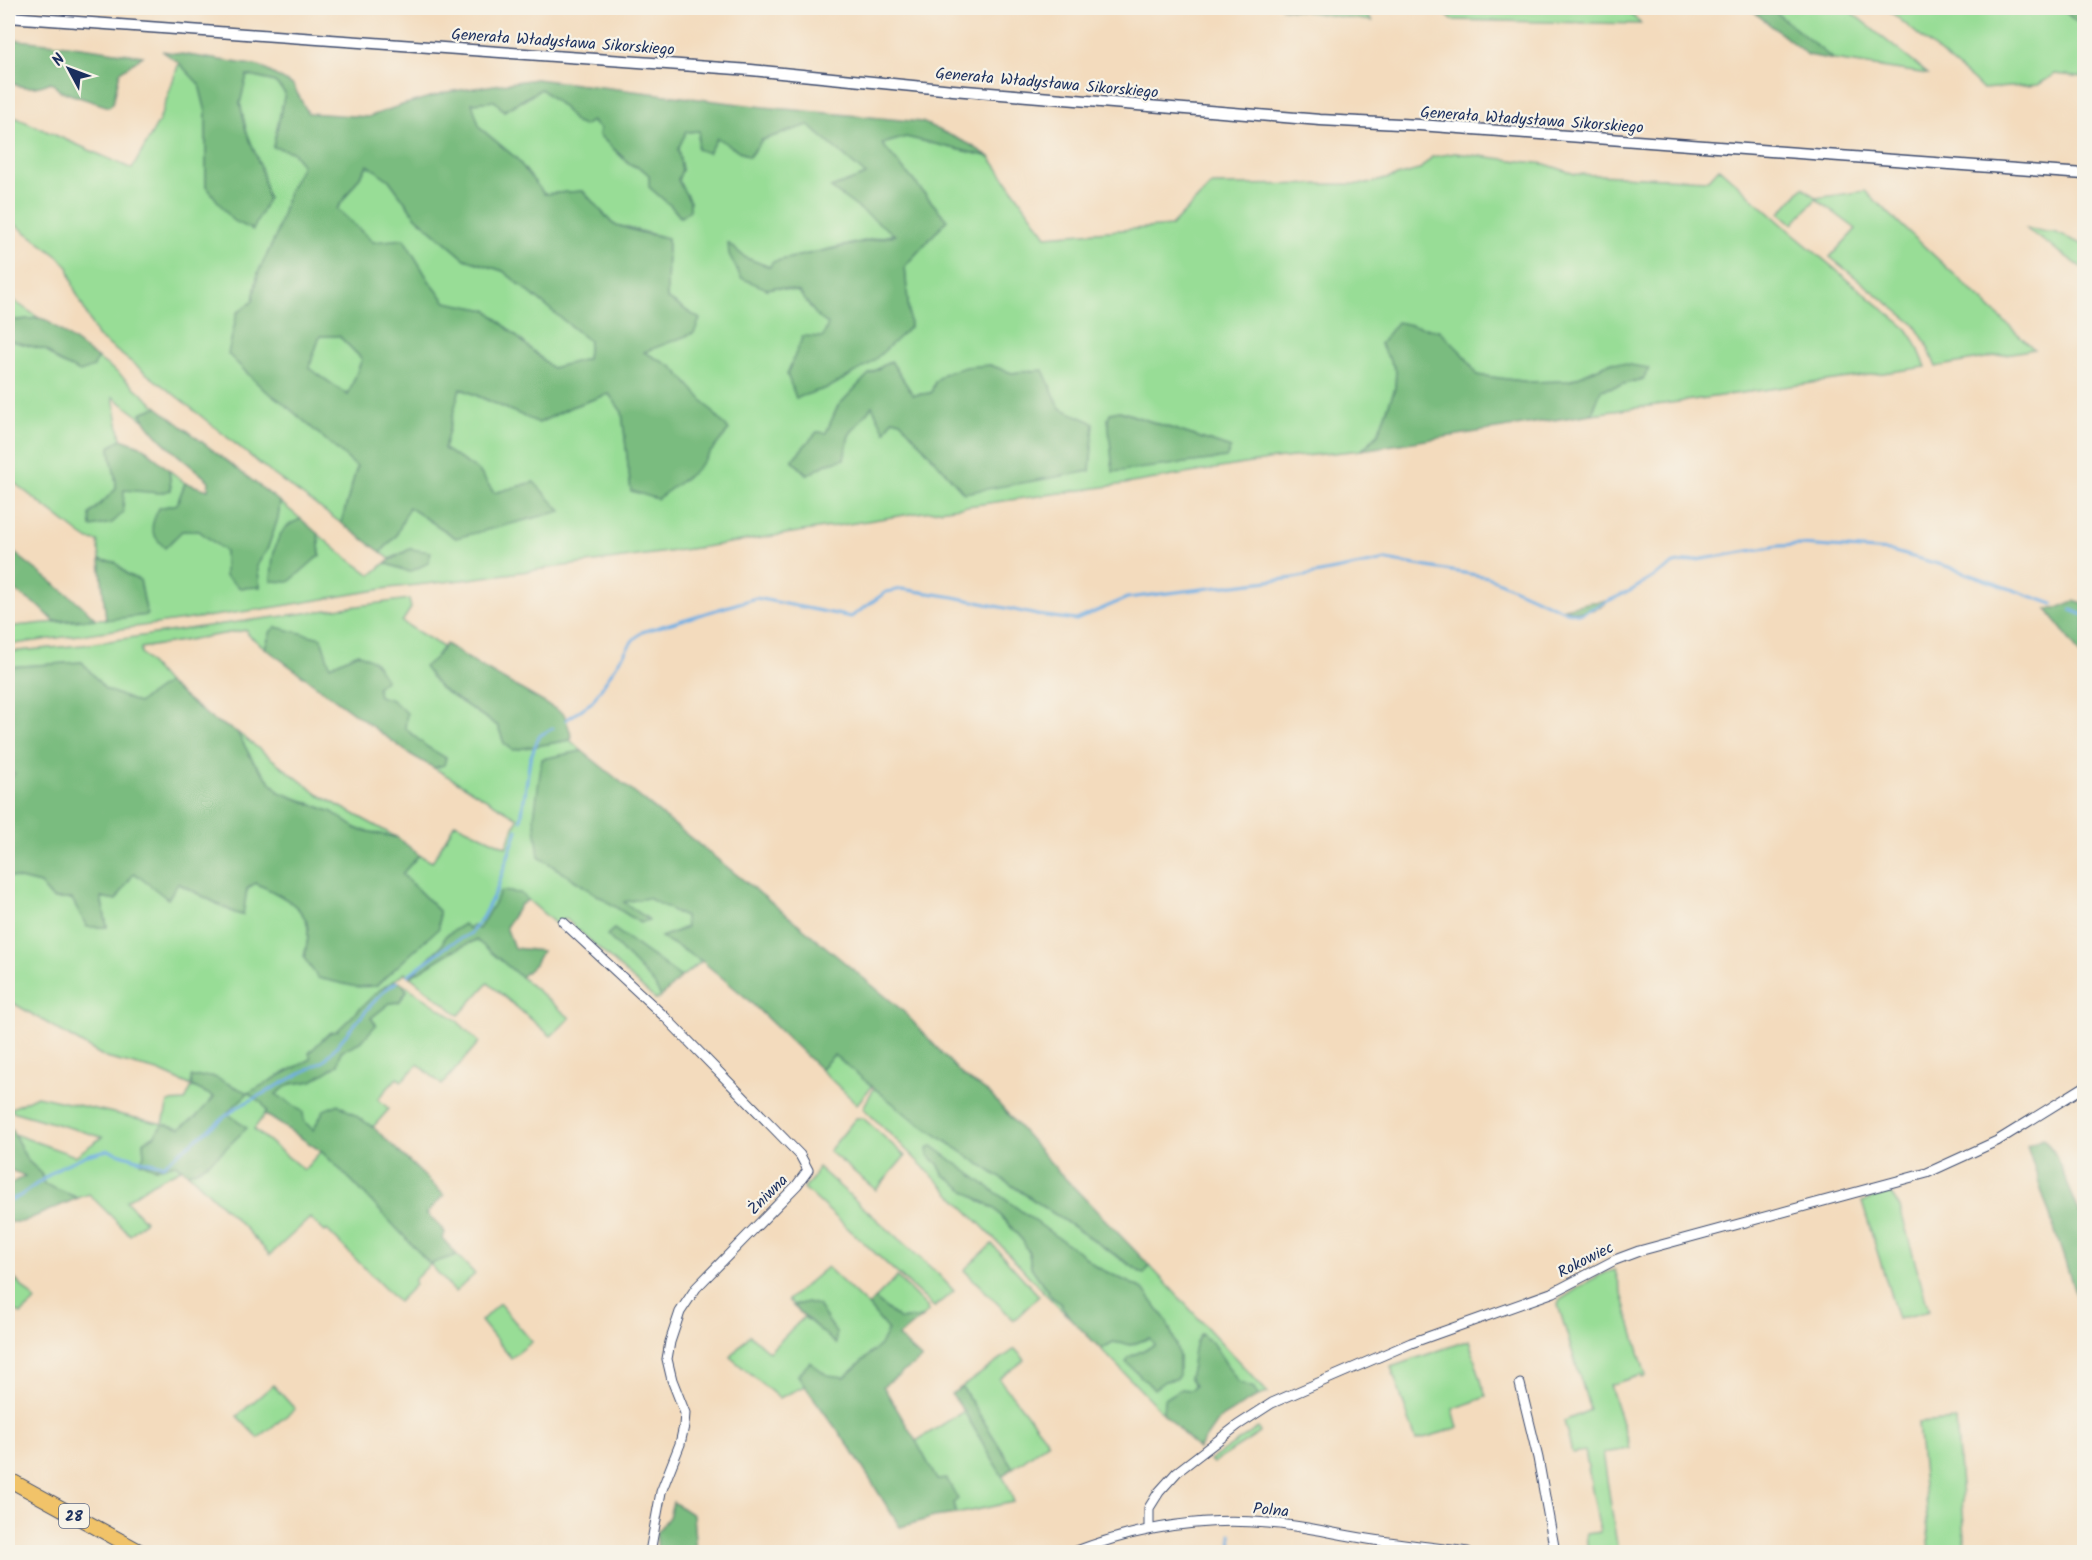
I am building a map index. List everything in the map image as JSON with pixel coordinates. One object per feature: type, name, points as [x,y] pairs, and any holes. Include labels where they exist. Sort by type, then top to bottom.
[{"type":"main road","name":"28","points":[[8,1479],[141,1552]]},
{"type":"street","name":"Generała Władysława Sikorskiego","points":[[8,17],[751,70],[954,90],[1320,120],[1419,125],[2085,174]]},
{"type":"street","name":"Żniwna","points":[[563,922],[704,1056],[800,1155],[808,1170],[797,1185],[696,1288],[680,1312],[667,1359],[672,1380],[685,1413],[684,1426],[680,1444],[661,1492],[650,1552]]},
{"type":"street","name":"Rokowiec","points":[[1149,1529],[1149,1508],[1159,1492],[1177,1472],[1238,1425],[1282,1397],[1411,1343],[1554,1292],[1615,1260],[1639,1251],[1927,1173],[1997,1140],[2085,1087]]},
{"type":"street","points":[[1520,1384],[1536,1447],[1556,1552]]},
{"type":"street","name":"Polna","points":[[1074,1552],[1149,1529],[1189,1523],[1240,1521],[1269,1523],[1468,1552]]},
{"type":"green space","points":[[1280,8],[1360,8],[1372,21]]},
{"type":"green space","points":[[1439,8],[1625,8],[1641,24],[1452,20]]},
{"type":"green space","points":[[1749,8],[1770,8],[1834,60],[1808,55]]},
{"type":"green space","points":[[1770,8],[1846,8],[1928,74],[1834,60]]},
{"type":"green space","points":[[1886,8],[2061,8],[2075,21],[2084,23],[2084,77],[2055,74],[2038,85],[1982,89]]},
{"type":"green space","points":[[2061,8],[2084,8],[2084,23],[2075,21]]},
{"type":"green space","points":[[8,39],[143,56],[120,72],[113,103],[109,107],[60,91],[51,82],[29,87],[18,86],[8,81]]},
{"type":"green space","points":[[162,51],[259,66],[293,85],[308,113],[368,117],[447,92],[536,79],[764,107],[922,122],[969,144],[990,157],[906,137],[882,144],[947,220],[905,266],[910,327],[870,364],[830,387],[796,398],[787,374],[803,336],[823,337],[828,324],[818,317],[799,292],[776,287],[767,289],[741,278],[729,254],[728,243],[746,258],[770,267],[772,262],[895,235],[831,188],[866,175],[808,125],[762,140],[749,157],[717,138],[708,153],[697,149],[699,131],[686,132],[678,149],[682,170],[678,180],[690,202],[690,210],[681,217],[649,187],[649,175],[630,164],[599,135],[600,129],[592,121],[584,126],[576,123],[563,107],[541,89],[504,111],[495,101],[472,103],[480,128],[516,158],[544,194],[583,191],[613,224],[668,238],[667,298],[700,319],[694,333],[644,352],[673,367],[729,430],[695,471],[657,499],[631,491],[622,412],[609,394],[571,407],[539,423],[460,388],[444,449],[479,471],[494,493],[534,482],[561,511],[456,538],[409,507],[396,536],[381,552],[341,523],[357,467],[282,402],[262,388],[228,354],[237,313],[253,301],[258,273],[276,236],[289,191],[302,165],[293,152],[273,147],[285,93],[275,82],[247,75],[240,103],[246,130],[261,168],[268,199],[253,230],[232,220],[206,186],[206,112],[199,84],[179,63]],"holes":[[[368,165],[389,180],[416,217],[465,259],[503,271],[589,341],[587,359],[552,368],[487,310],[446,302],[430,282],[404,239],[373,242],[337,209]],[[320,336],[339,336],[362,359],[348,395],[309,368]]]},
{"type":"green space","points":[[179,63],[199,84],[206,112],[206,186],[261,168],[246,130],[240,103],[247,75],[275,82],[285,93],[273,147],[293,152],[303,165],[289,191],[276,236],[258,273],[253,301],[262,388],[282,402],[357,467],[341,523],[270,472],[97,336],[74,288],[68,267],[59,257],[8,219],[8,118],[10,115],[132,169],[159,121]]},
{"type":"green space","points":[[541,89],[563,107],[576,123],[591,121],[600,129],[599,135],[629,164],[642,169],[649,175],[650,188],[680,217],[690,202],[678,180],[682,170],[678,149],[686,132],[699,131],[697,149],[717,138],[762,140],[808,125],[867,175],[831,188],[895,234],[772,262],[771,268],[746,258],[728,244],[767,289],[776,287],[799,292],[818,317],[828,324],[824,337],[788,374],[910,327],[905,266],[947,220],[882,144],[906,137],[990,157],[1046,236],[1171,226],[1211,185],[1367,184],[1419,170],[1432,157],[1455,153],[1545,164],[1575,174],[1708,180],[1719,168],[1793,234],[1907,329],[1926,367],[1592,414],[1601,390],[1643,379],[1612,362],[1569,381],[1529,382],[1476,375],[1464,355],[1380,344],[1396,370],[1395,388],[1378,434],[1362,450],[1274,459],[1125,484],[917,513],[704,547],[389,588],[276,607],[8,645],[8,627],[147,615],[140,580],[128,575],[115,562],[100,560],[98,541],[89,540],[80,534],[8,478],[8,340],[46,350],[59,362],[93,367],[97,358],[157,407],[141,413],[145,421],[113,397],[121,439],[110,447],[116,489],[90,514],[124,490],[171,490],[169,470],[185,483],[177,504],[182,531],[199,531],[225,551],[225,576],[260,587],[257,565],[267,550],[278,518],[280,502],[301,519],[287,526],[320,555],[318,534],[371,575],[385,563],[410,572],[410,549],[390,559],[381,552],[396,536],[409,507],[456,538],[534,482],[494,493],[479,471],[444,449],[459,388],[539,423],[571,407],[609,394],[622,412],[631,491],[643,352],[693,333],[667,298],[668,238],[613,224],[583,191],[544,194],[516,158],[480,128],[471,103],[495,101],[504,111]],"holes":[[[891,361],[913,395],[931,393],[935,382],[990,365],[1012,373],[1031,370],[1060,408],[964,493],[900,420],[893,419],[885,432],[872,405],[849,435],[844,459],[828,463],[807,475],[792,460],[817,432],[826,433],[838,406],[869,374]],[[1120,411],[1229,448],[1111,433],[1108,418]]]},
{"type":"green space","points":[[368,165],[389,180],[416,217],[465,259],[503,271],[589,341],[587,359],[552,368],[487,310],[446,303],[430,282],[373,242],[337,209]]},
{"type":"green space","points":[[1803,187],[1816,198],[1865,191],[2034,349],[1936,367],[1926,343],[1914,324],[1830,257],[1856,229],[1816,199],[1793,224],[1780,213]]},
{"type":"green space","points":[[2025,228],[2054,232],[2084,245],[2084,269]]},
{"type":"green space","points":[[8,297],[39,318],[8,322]]},
{"type":"green space","points":[[39,318],[46,320],[97,358],[94,367],[80,372],[59,362],[46,350],[8,340],[9,321]]},
{"type":"green space","points":[[1397,322],[1440,331],[1464,355],[1477,375],[1529,382],[1569,381],[1612,362],[1649,368],[1643,379],[1601,390],[1592,414],[1362,450],[1378,434],[1395,388],[1396,370],[1380,344]]},
{"type":"green space","points":[[320,336],[339,336],[362,359],[348,395],[309,368]]},
{"type":"green space","points":[[891,361],[913,395],[931,393],[935,382],[943,374],[965,367],[990,365],[1012,373],[1043,370],[1060,408],[1094,423],[1090,471],[964,493],[900,421],[893,419],[885,432],[872,406],[849,435],[844,459],[828,463],[808,475],[792,460],[817,432],[826,433],[838,406],[869,374]]},
{"type":"green space","points":[[157,407],[280,502],[278,518],[267,550],[257,565],[260,587],[240,588],[225,576],[225,551],[199,531],[182,531],[165,548],[153,534],[153,520],[159,508],[177,504],[185,483],[208,490],[209,481],[162,441],[146,422],[141,413]]},
{"type":"green space","points":[[1119,411],[1231,448],[1226,458],[1113,472],[1108,418],[1110,413]]},
{"type":"green space","points":[[121,439],[143,447],[169,470],[171,490],[160,493],[124,490],[123,513],[112,523],[91,527],[90,514],[116,489],[110,447]]},
{"type":"green space","points":[[301,519],[318,534],[320,555],[289,582],[271,581],[274,551],[279,536],[289,525]]},
{"type":"green space","points":[[8,548],[96,619],[54,621],[41,608],[8,586]]},
{"type":"green space","points":[[410,549],[431,552],[428,563],[410,572],[385,563]]},
{"type":"green space","points":[[100,560],[115,562],[128,575],[140,580],[147,615],[106,620]]},
{"type":"green space","points":[[409,599],[411,608],[402,622],[443,647],[435,658],[440,688],[498,726],[504,743],[513,750],[570,740],[582,751],[542,759],[539,857],[640,923],[648,919],[623,902],[647,897],[686,917],[686,927],[662,937],[702,961],[681,977],[614,929],[608,934],[654,984],[661,997],[656,1000],[565,918],[557,925],[520,893],[479,929],[469,930],[442,945],[412,975],[452,951],[477,940],[570,1018],[551,1036],[488,983],[459,1015],[405,973],[377,992],[311,1059],[271,1080],[262,1103],[267,1111],[254,1129],[304,1170],[321,1151],[430,1264],[415,1279],[415,1285],[398,1302],[327,1230],[325,1232],[310,1218],[270,1255],[188,1173],[200,1169],[226,1113],[248,1093],[192,1086],[158,1071],[106,1058],[8,1000],[8,876],[40,884],[53,899],[72,899],[87,926],[107,927],[101,897],[116,900],[134,872],[168,899],[177,883],[242,915],[247,890],[255,883],[290,902],[304,916],[308,941],[304,958],[439,911],[402,874],[419,855],[432,862],[455,823],[506,847],[518,818],[434,768],[443,765],[446,758],[427,747],[404,728],[379,697],[377,687],[358,653],[330,666],[271,631],[265,648],[247,634],[247,630],[141,648],[141,653],[167,683],[138,703],[105,689],[82,662],[8,667],[8,652],[83,645]]},
{"type":"green space","points":[[1608,601],[1599,608],[1587,611],[1564,608],[1591,602]]},
{"type":"green space","points":[[2074,601],[2084,605],[2084,660],[2047,609],[2055,609]]},
{"type":"green space","points":[[276,627],[321,638],[330,666],[358,653],[374,661],[386,679],[377,687],[379,696],[392,700],[407,713],[405,728],[427,747],[446,758],[444,765],[434,768],[410,754],[265,648],[271,631]]},
{"type":"green space","points":[[446,644],[564,714],[572,737],[570,740],[513,750],[504,743],[498,726],[440,688],[424,667]]},
{"type":"green space","points":[[82,662],[105,689],[138,703],[167,683],[213,720],[237,732],[253,761],[279,792],[332,812],[357,829],[398,838],[419,855],[402,874],[439,911],[439,928],[376,986],[357,987],[318,978],[304,958],[308,935],[304,916],[290,902],[255,883],[247,889],[243,915],[178,883],[168,899],[134,873],[116,900],[101,897],[107,927],[87,927],[72,899],[53,899],[40,884],[8,876],[8,781],[14,774],[8,768],[8,667]]},
{"type":"green space","points":[[237,732],[319,795],[398,838],[357,829],[332,812],[279,792],[253,761]]},
{"type":"green space","points":[[582,751],[903,1011],[963,1076],[989,1093],[1058,1171],[1150,1266],[1144,1274],[907,1115],[834,1055],[820,1069],[744,996],[702,961],[661,937],[686,928],[685,917],[648,898],[624,902],[649,920],[640,923],[539,857],[534,817],[542,759]]},
{"type":"green space","points":[[501,891],[520,893],[528,900],[520,905],[506,927],[514,948],[542,951],[535,964],[521,977],[476,940],[452,951],[410,977],[442,945],[445,936],[464,924],[469,929],[472,926],[479,929]]},
{"type":"green space","points":[[614,929],[681,977],[661,997],[654,984],[607,935]]},
{"type":"green space","points":[[393,981],[402,983],[407,991],[399,1002],[390,1003],[371,1018],[376,1025],[362,1041],[341,1051],[338,1065],[312,1081],[290,1084],[276,1094],[303,1112],[304,1121],[313,1130],[324,1110],[338,1104],[373,1127],[444,1195],[427,1213],[445,1232],[443,1239],[457,1255],[430,1264],[321,1151],[265,1114],[267,1111],[262,1103],[248,1093],[311,1059],[309,1053],[329,1033],[337,1031],[377,992]]},
{"type":"green space","points":[[402,983],[455,1019],[479,1042],[442,1085],[418,1064],[402,1081],[397,1078],[378,1099],[389,1109],[373,1127],[357,1118],[313,1131],[275,1094],[290,1084],[312,1081],[341,1051],[362,1041],[376,1024],[371,1018],[390,1003],[399,1002],[407,991]]},
{"type":"green space","points":[[834,1055],[872,1086],[857,1104],[820,1069]]},
{"type":"green space","points":[[212,1076],[248,1093],[227,1113],[247,1128],[205,1165],[188,1173],[176,1164],[155,1168],[140,1162],[144,1155],[143,1142],[154,1136],[163,1124],[180,1128],[196,1117],[214,1097],[192,1086],[191,1077]]},
{"type":"green space","points":[[192,1086],[215,1097],[196,1117],[180,1128],[163,1124],[168,1102],[185,1101]]},
{"type":"green space","points":[[874,1088],[907,1115],[1143,1274],[1150,1266],[1268,1393],[1258,1396],[1254,1388],[1238,1382],[1213,1344],[1201,1334],[1196,1344],[1189,1377],[1195,1386],[1191,1390],[1165,1399],[1163,1413],[1101,1349],[1113,1342],[1131,1345],[1149,1338],[1155,1345],[1129,1357],[1165,1381],[1176,1379],[1179,1356],[1174,1339],[1166,1320],[1143,1289],[1096,1267],[1081,1253],[932,1146],[928,1148],[928,1155],[938,1164],[943,1174],[995,1209],[1023,1241],[1029,1253],[1031,1267],[1070,1318],[954,1197],[863,1108]]},
{"type":"green space","points":[[37,1096],[163,1124],[154,1136],[143,1142],[144,1155],[141,1162],[155,1168],[176,1164],[181,1169],[153,1183],[126,1201],[145,1221],[130,1235],[89,1194],[78,1198],[44,1184],[41,1173],[27,1160],[14,1134],[75,1156],[102,1137],[8,1110]]},
{"type":"green space","points":[[856,1118],[863,1118],[905,1156],[876,1190],[829,1151]]},
{"type":"green space","points":[[8,1126],[27,1160],[41,1173],[44,1184],[78,1198],[22,1222],[11,1222],[8,1225],[8,1185],[25,1176],[8,1169]]},
{"type":"green space","points":[[2043,1138],[2054,1152],[2084,1223],[2084,1328],[2076,1295],[2027,1146]]},
{"type":"green space","points":[[932,1146],[1081,1253],[1096,1267],[1143,1289],[1166,1320],[1174,1339],[1179,1356],[1179,1375],[1176,1379],[1165,1381],[1154,1389],[1126,1362],[1129,1357],[1155,1345],[1149,1338],[1131,1345],[1113,1342],[1101,1349],[1052,1297],[1031,1267],[1029,1253],[1023,1241],[995,1209],[943,1174],[938,1164],[928,1155],[927,1149]]},
{"type":"green space","points":[[818,1167],[954,1291],[934,1307],[804,1188],[813,1178]]},
{"type":"green space","points":[[1890,1192],[1900,1208],[1929,1311],[1898,1319],[1862,1202]]},
{"type":"green space","points":[[992,1244],[1039,1296],[1014,1320],[964,1270]]},
{"type":"green space","points":[[457,1255],[475,1274],[455,1292],[430,1264]]},
{"type":"green space","points":[[827,1267],[868,1306],[888,1330],[880,1345],[845,1377],[798,1375],[805,1386],[779,1398],[730,1357],[750,1335],[769,1352],[804,1317],[836,1343],[807,1302],[793,1306],[788,1300]]},
{"type":"green space","points":[[1615,1270],[1646,1376],[1642,1378],[1641,1375],[1610,1385],[1630,1449],[1603,1453],[1618,1552],[1588,1552],[1586,1534],[1600,1532],[1585,1451],[1572,1453],[1564,1421],[1590,1410],[1558,1305],[1559,1301],[1586,1283]]},
{"type":"green space","points":[[8,1272],[36,1301],[21,1314],[12,1308],[8,1310]]},
{"type":"green space","points":[[897,1277],[927,1307],[928,1312],[922,1317],[900,1320],[875,1299]]},
{"type":"green space","points":[[875,1299],[900,1320],[922,1317],[898,1337],[922,1359],[883,1386],[937,1480],[947,1479],[958,1499],[953,1503],[956,1514],[934,1517],[900,1527],[851,1449],[798,1375],[810,1362],[827,1375],[845,1377],[880,1345],[888,1330],[868,1306]]},
{"type":"green space","points":[[807,1302],[818,1305],[836,1333],[836,1344],[793,1306]]},
{"type":"green space","points":[[499,1303],[532,1342],[511,1358],[481,1321]]},
{"type":"green space","points":[[1201,1334],[1213,1344],[1238,1382],[1254,1388],[1258,1396],[1219,1419],[1198,1449],[1163,1413],[1164,1399],[1180,1389],[1191,1390],[1195,1386],[1189,1377],[1195,1344]]},
{"type":"green space","points":[[1469,1340],[1486,1397],[1453,1409],[1458,1428],[1416,1440],[1391,1367]]},
{"type":"green space","points":[[1015,1349],[1025,1360],[999,1379],[1049,1442],[1013,1468],[962,1387]]},
{"type":"green space","points":[[273,1385],[295,1409],[258,1438],[237,1416]]},
{"type":"green space","points":[[962,1387],[1013,1468],[1002,1476],[964,1411],[951,1394]]},
{"type":"green space","points":[[964,1411],[1007,1484],[1014,1502],[956,1514],[953,1503],[957,1499],[947,1480],[937,1480],[916,1441]]},
{"type":"green space","points":[[1956,1420],[1966,1552],[1930,1552],[1918,1423]]},
{"type":"green space","points":[[1258,1428],[1260,1433],[1213,1463],[1210,1460]]},
{"type":"green space","points":[[673,1502],[693,1515],[696,1552],[658,1552],[656,1533],[669,1517]]},
{"type":"waterway","points":[[566,720],[592,702],[633,640],[642,632],[756,598],[851,617],[886,592],[902,589],[954,597],[1037,615],[1076,620],[1127,598],[1294,578],[1386,560],[1488,577],[1562,610],[1580,614],[1632,590],[1674,564],[1778,546],[1801,545],[1891,551],[1949,567],[2053,604]]},
{"type":"waterway","points":[[2071,610],[2084,615]]},
{"type":"waterway","points":[[521,820],[530,759],[539,736],[553,728]]},
{"type":"waterway","points":[[408,975],[450,944],[470,934],[482,918],[497,889],[517,830]]},
{"type":"waterway","points":[[8,1201],[20,1196],[60,1167],[87,1155],[108,1150],[163,1165],[236,1108],[324,1061],[370,1006],[386,989],[397,982]]},
{"type":"waterway","points":[[1231,1534],[1232,1552]]}]
